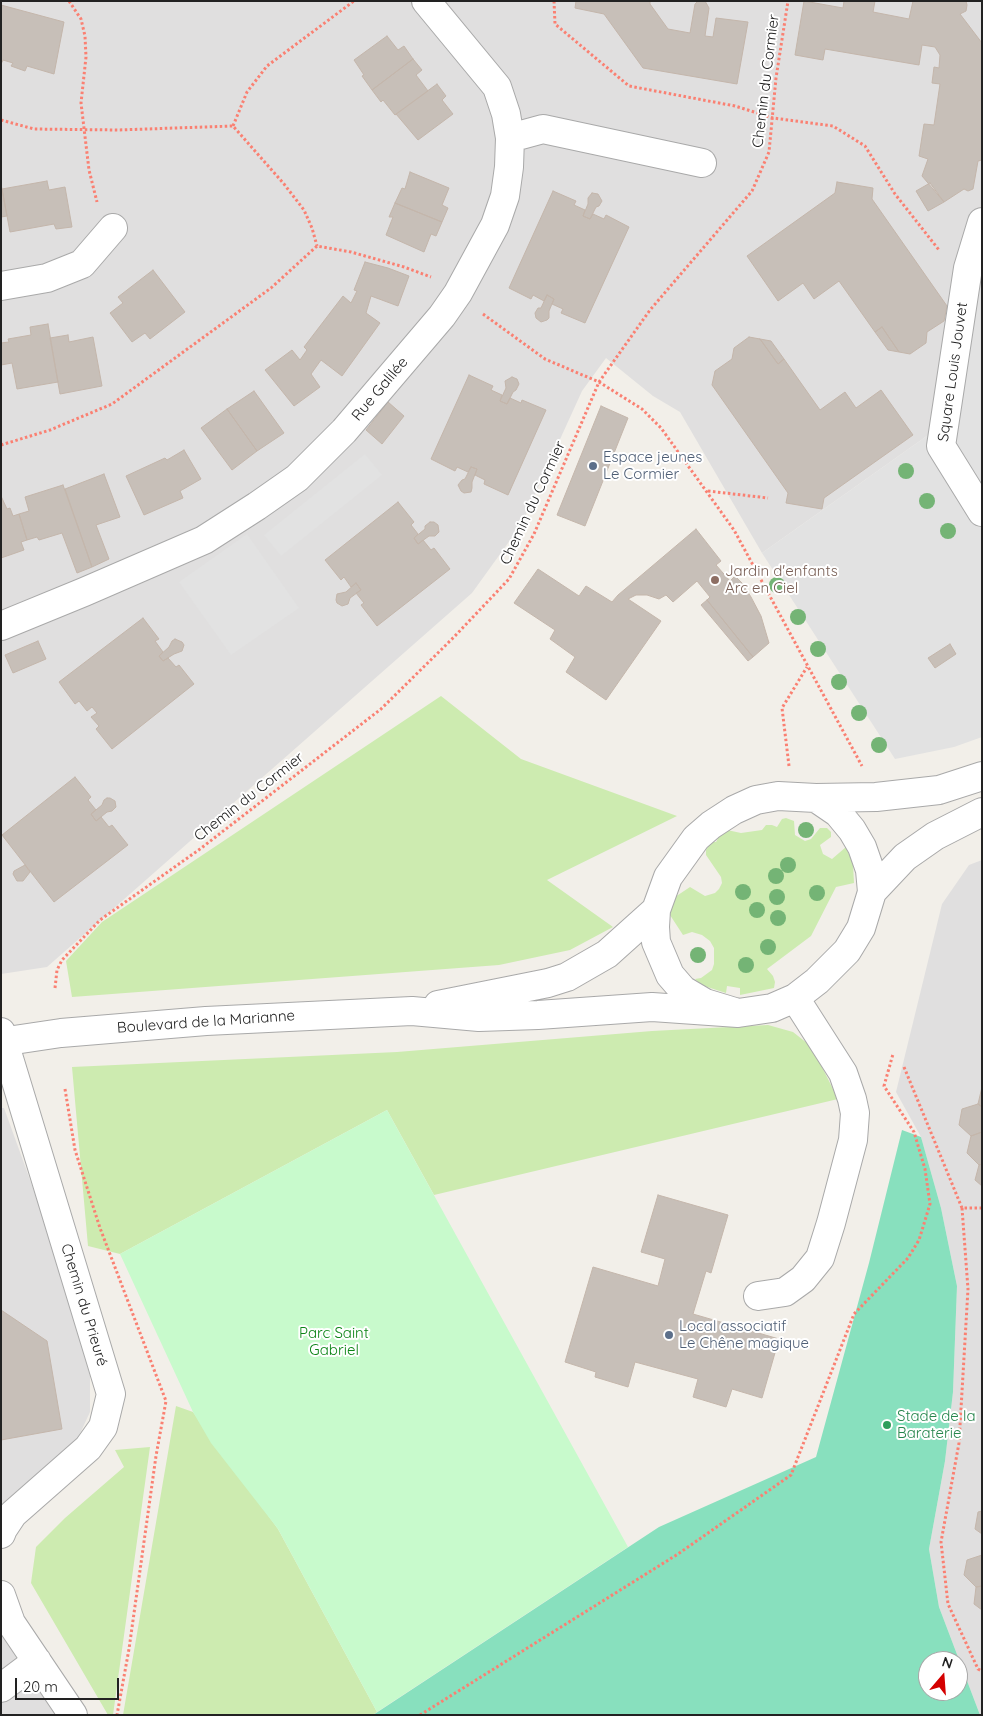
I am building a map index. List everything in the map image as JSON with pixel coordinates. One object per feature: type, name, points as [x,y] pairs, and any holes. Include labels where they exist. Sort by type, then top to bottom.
[{"type":"street","name":"Rue Galilée","points":[[1,626],[204,540],[298,478],[344,431],[442,316],[458,293],[496,225],[505,196],[510,138],[506,114],[497,87],[426,1]]},
{"type":"street","points":[[510,138],[543,129],[702,162]]},
{"type":"street","name":"Square Louis Jouvet","points":[[982,222],[968,268],[941,446],[982,512]]},
{"type":"street","points":[[1,286],[47,278],[82,264],[113,228]]},
{"type":"street","name":"Boulevard de la Marianne","points":[[738,1013],[705,1003],[683,990],[670,975],[656,942],[656,910],[668,877],[696,838],[711,825],[734,810],[756,800],[778,796],[876,797],[939,790],[982,776]]},
{"type":"street","name":"Boulevard de la Marianne","points":[[2,1038],[206,1021],[412,1011],[479,1017],[652,1007],[738,1013],[772,1008],[795,998],[817,981],[847,951],[861,928],[872,892],[870,870],[862,847],[852,830],[838,813],[805,797]]},
{"type":"street","name":"Boulevard de la Marianne","points":[[872,892],[905,857],[935,836],[982,812]]},
{"type":"street","name":"Boulevard de la Marianne","points":[[412,1011],[476,996],[530,988],[567,977],[607,954],[656,910]]},
{"type":"street","points":[[758,1296],[785,1292],[803,1280],[820,1258],[853,1140],[855,1113],[843,1072],[795,998]]},
{"type":"street","name":"Chemin du Prieuré","points":[[1,1534],[13,1514],[88,1448],[103,1427],[111,1394],[2,1038]]},
{"type":"street","points":[[1,1595],[11,1623],[73,1715]]},
{"type":"street","points":[[1,1688],[37,1661]]},
{"type":"path","points":[[69,1],[82,19],[85,36],[86,57],[81,103],[89,170],[96,200],[113,228]]},
{"type":"path","points":[[233,126],[247,92],[267,66],[354,1]]},
{"type":"path","points":[[554,1],[554,24],[629,86],[735,106],[773,118],[833,126],[865,146],[895,194],[940,252],[971,256]]},
{"type":"path","name":"Chemin du Cormier","points":[[55,988],[62,960],[100,920],[200,850],[381,708],[454,637],[509,579],[534,534],[599,382],[650,310],[752,191],[769,152],[776,78],[788,1]]},
{"type":"path","points":[[1,120],[34,128],[84,129],[233,126],[284,184],[304,210],[317,246]]},
{"type":"path","points":[[317,246],[351,252],[436,278]]},
{"type":"path","points":[[1,445],[50,430],[112,404],[270,288],[317,246]]},
{"type":"path","points":[[481,312],[546,359],[599,382],[642,409],[661,428],[734,530],[865,772]]},
{"type":"path","points":[[707,491],[768,498]]},
{"type":"path","points":[[805,797],[782,708],[808,667]]},
{"type":"path","points":[[420,1715],[678,1554],[791,1475],[854,1314],[908,1258],[919,1240],[930,1204],[925,1169],[914,1132],[884,1086],[893,1054]]},
{"type":"path","points":[[904,1067],[962,1208],[968,1289],[959,1443],[941,1542],[948,1604],[978,1669],[982,1671]]},
{"type":"path","points":[[962,1208],[982,1208]]},
{"type":"shaded area","points":[[1,1],[982,1],[982,215],[970,213],[931,433],[762,553],[680,412],[653,396],[606,358],[582,391],[521,525],[472,593],[47,967],[1,974]]},
{"type":"shaded area","points":[[969,213],[982,215],[982,737],[954,747],[895,759],[762,553],[931,433]]},
{"type":"shaded area","points":[[365,454],[382,475],[281,556],[264,535]]},
{"type":"shaded area","points":[[247,534],[299,608],[231,655],[179,582]]},
{"type":"shaded area","points":[[982,860],[982,1715],[980,1715],[968,1683],[968,1651],[956,1651],[939,1607],[929,1549],[945,1461],[953,1392],[957,1286],[941,1208],[921,1137],[896,1092],[942,904],[969,865]]},
{"type":"shaded area","points":[[1,1108],[4,1108],[50,1235],[90,1376],[90,1412],[77,1440],[1,1505]]},
{"type":"shaded area","points":[[1,1624],[56,1715],[1,1715]]},
{"type":"green space","points":[[441,696],[521,759],[677,816],[547,880],[613,927],[570,950],[499,965],[72,997],[66,961],[102,922]]},
{"type":"green space","points":[[786,818],[794,821],[795,835],[805,841],[811,839],[820,828],[827,828],[831,832],[831,837],[820,845],[823,854],[832,859],[846,847],[853,864],[854,883],[836,887],[811,936],[767,969],[773,976],[774,988],[740,995],[740,988],[727,986],[726,993],[701,985],[695,979],[701,978],[712,970],[714,948],[710,941],[702,935],[692,932],[683,935],[670,915],[675,897],[690,887],[705,896],[715,893],[719,889],[722,883],[721,877],[706,855],[706,850],[711,842],[716,842],[720,835],[727,830],[741,833],[762,830],[766,825],[777,827],[782,819]]},
{"type":"green space","points":[[768,1025],[793,1032],[812,1047],[838,1099],[434,1195],[387,1110],[120,1254],[88,1246],[72,1067],[397,1052],[652,1031]]},
{"type":"green space","name":"Parc Saint Gabriel","points":[[387,1110],[628,1547],[377,1712],[278,1529],[211,1443],[193,1412],[120,1254]]},
{"type":"green space","name":"Stade de la Baraterie","points":[[902,1130],[921,1137],[941,1208],[957,1286],[953,1392],[945,1461],[929,1549],[939,1607],[956,1651],[918,1651],[918,1701],[968,1701],[968,1683],[980,1715],[373,1715],[659,1527],[816,1457],[869,1263]]},
{"type":"green space","points":[[176,1406],[193,1412],[278,1529],[377,1712],[373,1715],[123,1715]]},
{"type":"green space","points":[[150,1447],[113,1715],[108,1715],[31,1583],[36,1547],[65,1518],[124,1467],[115,1450]]},
{"type":"building","points":[[576,1],[650,1],[650,4],[668,29],[690,33],[695,4],[698,1],[705,1],[709,8],[705,36],[713,37],[716,18],[748,22],[737,84],[643,68],[604,14],[575,8]]},
{"type":"building","points":[[804,1],[843,8],[844,1],[875,1],[873,12],[909,19],[913,1],[966,1],[966,11],[960,14],[982,43],[982,160],[978,161],[973,189],[968,191],[964,189],[944,202],[922,176],[928,159],[919,156],[924,124],[934,125],[940,84],[932,83],[934,67],[939,68],[940,55],[935,47],[922,45],[919,65],[825,49],[823,60],[795,55]]},
{"type":"building","points":[[1,5],[64,22],[54,74],[27,66],[25,71],[11,66],[13,63],[3,60],[1,64]]},
{"type":"building","points":[[387,36],[398,50],[404,46],[413,59],[372,90],[354,60]]},
{"type":"building","points":[[413,59],[422,70],[416,75],[428,91],[395,115],[383,100],[381,102],[372,90]]},
{"type":"building","points":[[437,84],[446,96],[442,100],[453,114],[418,140],[396,114]]},
{"type":"building","points":[[410,172],[449,188],[442,205],[448,208],[442,222],[395,203],[402,188],[405,189]]},
{"type":"building","points":[[47,181],[49,190],[65,187],[72,227],[56,229],[54,224],[10,232],[2,189]]},
{"type":"building","points":[[837,182],[873,188],[872,199],[947,306],[944,321],[927,332],[926,343],[910,354],[899,352],[882,327],[875,332],[839,281],[814,299],[803,283],[778,301],[747,256],[835,193]]},
{"type":"building","points":[[930,183],[944,202],[928,211],[916,191]]},
{"type":"building","points":[[1,184],[7,216],[1,217]]},
{"type":"building","points":[[553,191],[576,201],[574,205],[585,210],[583,216],[590,219],[593,214],[604,219],[606,215],[629,227],[585,323],[561,313],[563,309],[552,304],[554,299],[547,295],[544,301],[533,295],[531,299],[509,288]]},
{"type":"building","points":[[592,193],[598,194],[602,201],[596,207],[590,219],[583,216],[588,204],[588,198]]},
{"type":"building","points":[[395,203],[442,222],[436,236],[431,234],[424,252],[386,235],[393,217],[389,217]]},
{"type":"building","points":[[365,262],[409,276],[398,306],[371,296],[366,313],[380,323],[342,376],[321,360],[311,374],[320,387],[294,406],[265,370],[292,350],[300,360],[307,350],[304,347],[343,296],[351,303],[357,291],[354,290]]},
{"type":"building","points":[[153,270],[185,312],[150,339],[145,333],[132,342],[110,313],[123,303],[118,297]]},
{"type":"building","points":[[547,295],[554,299],[549,311],[549,318],[541,322],[536,318],[535,313],[538,308],[541,308]]},
{"type":"building","points":[[48,324],[58,382],[17,389],[12,363],[1,365],[1,343],[9,342],[8,339],[31,335],[30,327]]},
{"type":"building","points":[[882,327],[899,352],[888,350],[875,332]]},
{"type":"building","points":[[68,335],[69,342],[93,337],[102,386],[60,394],[50,338]]},
{"type":"building","points":[[749,337],[760,339],[778,364],[784,359],[820,410],[845,392],[856,408],[881,390],[913,435],[824,498],[822,509],[786,503],[788,493],[712,385],[715,371],[732,359],[734,348]]},
{"type":"building","points":[[760,339],[771,341],[784,359],[778,364]]},
{"type":"building","points":[[469,375],[493,386],[491,390],[502,395],[500,401],[507,404],[510,398],[521,403],[522,400],[546,410],[508,495],[484,484],[485,480],[475,475],[477,469],[471,467],[468,472],[457,467],[455,471],[431,459]]},
{"type":"building","points":[[512,377],[517,379],[519,384],[507,404],[500,401],[506,388],[505,381]]},
{"type":"building","points":[[254,391],[284,433],[257,451],[227,409]]},
{"type":"building","points":[[388,402],[404,416],[382,444],[366,430]]},
{"type":"building","name":"Espace jeunes Le Cormier","points":[[601,406],[628,418],[585,526],[557,515]]},
{"type":"building","points":[[227,409],[257,451],[232,470],[201,428]]},
{"type":"building","points":[[184,450],[201,479],[180,491],[183,498],[144,515],[126,476],[165,458],[167,460]]},
{"type":"building","points":[[471,467],[477,469],[472,482],[471,492],[464,493],[458,485],[465,479]]},
{"type":"building","points":[[104,474],[120,517],[96,525],[109,559],[92,567],[65,489]]},
{"type":"building","points":[[63,485],[92,567],[77,573],[62,533],[39,540],[37,537],[27,540],[19,514],[29,511],[25,497]]},
{"type":"building","points":[[1,496],[7,509],[10,508],[13,516],[19,514],[27,540],[21,542],[24,550],[1,558]]},
{"type":"building","points":[[398,502],[414,522],[411,525],[418,534],[414,538],[418,544],[423,540],[431,550],[434,548],[450,569],[377,626],[361,605],[364,603],[356,593],[361,590],[356,583],[351,587],[344,577],[341,580],[325,560]]},
{"type":"building","points":[[430,522],[438,525],[439,532],[418,544],[414,538]]},
{"type":"building","points":[[696,529],[721,561],[716,565],[730,581],[735,576],[742,583],[761,616],[769,643],[753,657],[707,600],[710,597],[697,581],[673,602],[666,595],[659,599],[647,595],[636,595],[628,599],[661,621],[606,700],[566,672],[575,657],[550,639],[555,630],[514,603],[538,569],[579,596],[586,586],[612,602]]},
{"type":"building","points":[[356,583],[361,590],[350,598],[348,604],[342,606],[337,603],[337,594],[346,592]]},
{"type":"building","points":[[707,600],[753,657],[748,661],[701,605]]},
{"type":"building","points":[[143,618],[159,639],[155,641],[163,652],[159,656],[163,661],[168,658],[176,667],[179,665],[194,684],[112,749],[96,729],[99,726],[91,717],[97,713],[92,707],[87,711],[79,701],[75,704],[59,682]]},
{"type":"building","points":[[175,639],[184,645],[182,651],[163,661],[159,656]]},
{"type":"building","points":[[38,641],[46,659],[13,673],[5,655]]},
{"type":"building","points":[[950,644],[956,654],[935,668],[928,658]]},
{"type":"building","points":[[75,777],[91,797],[88,800],[96,810],[91,814],[96,821],[101,817],[109,827],[112,825],[128,845],[54,902],[2,835]]},
{"type":"building","points":[[107,798],[115,801],[116,807],[96,821],[91,814]]},
{"type":"building","points":[[25,865],[30,872],[23,881],[17,881],[13,874],[14,871]]},
{"type":"building","points":[[982,1087],[982,1107],[978,1104]]},
{"type":"building","points":[[978,1104],[982,1107],[982,1132],[971,1136],[959,1125],[962,1109]]},
{"type":"building","points":[[982,1132],[982,1164],[979,1165],[967,1153],[971,1136]]},
{"type":"building","points":[[982,1164],[982,1186],[975,1180],[979,1165]]},
{"type":"building","points":[[658,1195],[728,1215],[711,1273],[706,1271],[693,1314],[779,1339],[762,1398],[732,1389],[726,1407],[693,1397],[698,1379],[635,1362],[628,1387],[595,1377],[596,1372],[565,1362],[593,1267],[658,1286],[665,1259],[641,1252]]},
{"type":"building","points":[[1,1310],[47,1341],[62,1429],[1,1440]]},
{"type":"building","points":[[982,1511],[982,1534],[975,1529],[978,1512]]},
{"type":"building","points":[[982,1555],[982,1586],[976,1587],[964,1575],[967,1560]]},
{"type":"building","points":[[982,1586],[982,1610],[974,1604],[976,1587]]},
{"type":"place","name":"Espace jeunes Le Cormier","points":[[593,466]]},
{"type":"place","name":"Jardin d'enfants Arc en Ciel","points":[[715,580]]},
{"type":"place","name":"Local associatif Le Chêne magique","points":[[669,1335]]},
{"type":"place","name":"Stade de la Baraterie","points":[[887,1425]]}]
